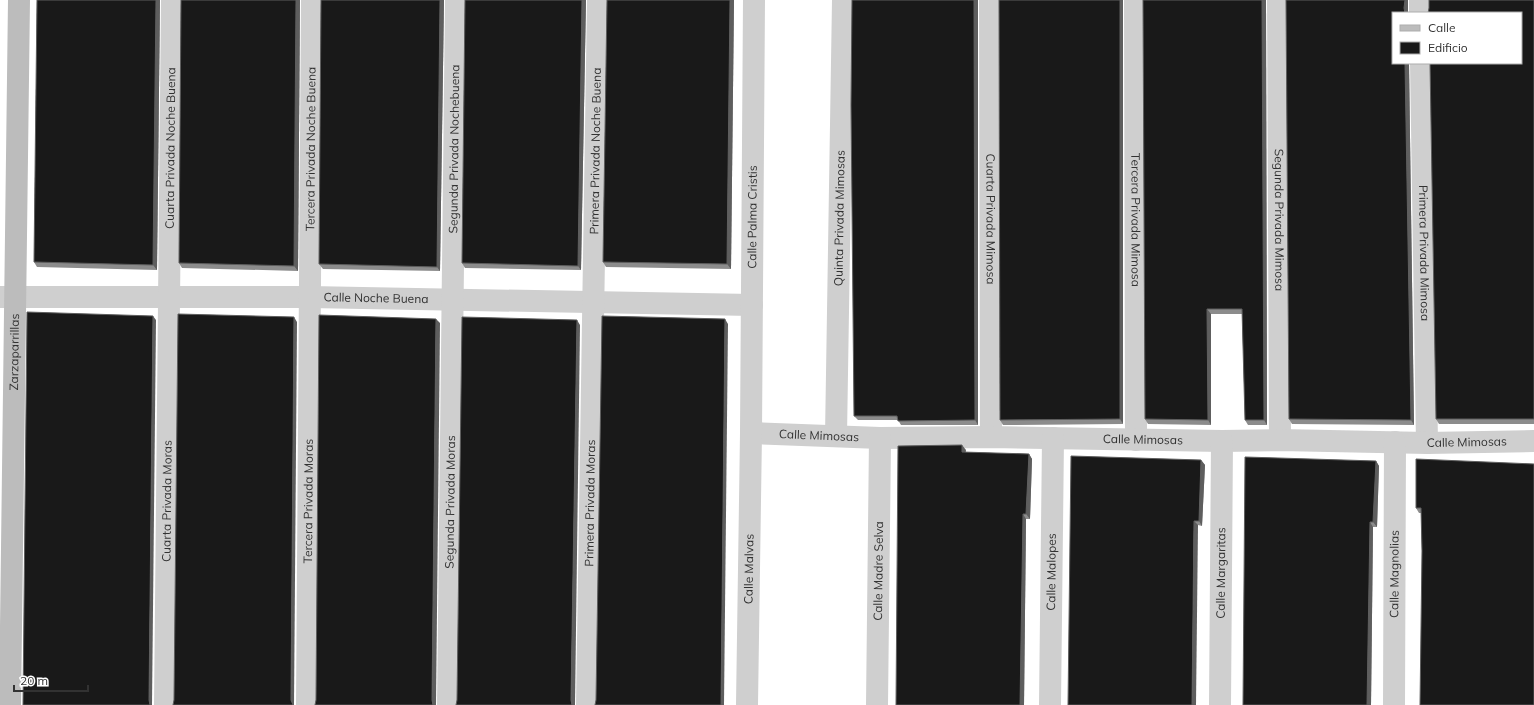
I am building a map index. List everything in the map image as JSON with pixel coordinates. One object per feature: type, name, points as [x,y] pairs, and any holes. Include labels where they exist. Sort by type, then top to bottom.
[{"type":"street","name":"Zarzaparrillas","points":[[10,705],[8,298],[19,0]]},
{"type":"street","name":"Cuarta Privada Noche Buena","points":[[169,297],[172,0]]},
{"type":"street","name":"Tercera Privada Noche Buena","points":[[309,297],[312,0]]},
{"type":"street","name":"Segunda Privada Nochebuena","points":[[452,299],[456,0]]},
{"type":"street","name":"Primera Privada Noche Buena","points":[[594,302],[598,0]]},
{"type":"street","name":"Calle Palma Cristis","points":[[751,433],[754,0]]},
{"type":"street","name":"Quinta Privada Mimosas","points":[[836,436],[843,0]]},
{"type":"street","name":"Cuarta Privada Mimosa","points":[[990,0],[990,438]]},
{"type":"street","name":"Tercera Privada Mimosa","points":[[1136,0],[1136,440]]},
{"type":"street","name":"Segunda Privada Mimosa","points":[[1278,0],[1280,440]]},
{"type":"street","points":[[1420,0],[1420,12]]},
{"type":"street","name":"Primera Privada Mimosa","points":[[1421,64],[1427,443]]},
{"type":"street","name":"Cuarta Privada Moras","points":[[165,705],[169,297]]},
{"type":"street","name":"Calle Noche Buena","points":[[8,298],[309,297],[752,304]]},
{"type":"street","name":"Tercera Privada Moras","points":[[307,705],[309,297]]},
{"type":"street","name":"Segunda Privada Moras","points":[[448,705],[452,299]]},
{"type":"street","name":"Primera Privada Moras","points":[[587,705],[594,302]]},
{"type":"street","name":"Calle Mimosas","points":[[751,433],[880,438],[1053,438],[1222,441],[1280,440],[1427,443],[1534,441]]},
{"type":"street","name":"Calle Malvas","points":[[747,705],[751,433]]},
{"type":"street","name":"Calle Madre Selva","points":[[877,705],[880,438]]},
{"type":"street","name":"Calle Malopes","points":[[1050,705],[1053,438]]},
{"type":"street","name":"Calle Margaritas","points":[[1220,705],[1222,441]]},
{"type":"street","name":"Calle Magnolias","points":[[1394,705],[1396,442]]},
{"type":"building","points":[[37,0],[156,0],[153,265],[34,262]]},
{"type":"building","points":[[181,0],[296,0],[294,266],[179,263]]},
{"type":"building","points":[[321,0],[440,0],[437,267],[319,264]]},
{"type":"building","points":[[465,0],[582,0],[578,266],[462,263]]},
{"type":"building","points":[[607,0],[730,0],[727,264],[603,262]]},
{"type":"building","points":[[852,0],[974,0],[975,420],[898,421],[897,416],[854,416],[851,105]]},
{"type":"building","points":[[999,0],[1120,0],[1120,419],[1000,420]]},
{"type":"building","points":[[1143,0],[1262,0],[1264,420],[1245,420],[1242,309],[1207,309],[1208,420],[1145,419]]},
{"type":"building","points":[[1286,0],[1405,0],[1405,12],[1392,12],[1392,64],[1405,64],[1411,420],[1289,419]]},
{"type":"building","points":[[1429,0],[1534,0],[1534,419],[1436,419],[1430,64],[1522,64],[1522,12],[1428,12]]},
{"type":"building","points":[[27,312],[153,316],[150,705],[23,705]]},
{"type":"building","points":[[178,314],[294,317],[291,700],[293,705],[173,705]]},
{"type":"building","points":[[319,315],[436,319],[433,705],[315,705]]},
{"type":"building","points":[[602,316],[725,319],[721,705],[595,705]]},
{"type":"building","points":[[462,317],[577,320],[572,705],[456,705]]},
{"type":"building","points":[[962,445],[962,452],[1029,454],[1026,514],[1023,514],[1020,705],[896,705],[898,446]]},
{"type":"building","points":[[1071,456],[1201,460],[1199,521],[1194,521],[1192,705],[1068,705]]},
{"type":"building","points":[[1245,457],[1376,461],[1373,522],[1370,522],[1367,705],[1243,705]]},
{"type":"building","points":[[1416,459],[1534,464],[1534,705],[1420,705],[1422,551],[1421,508],[1416,508]]}]
